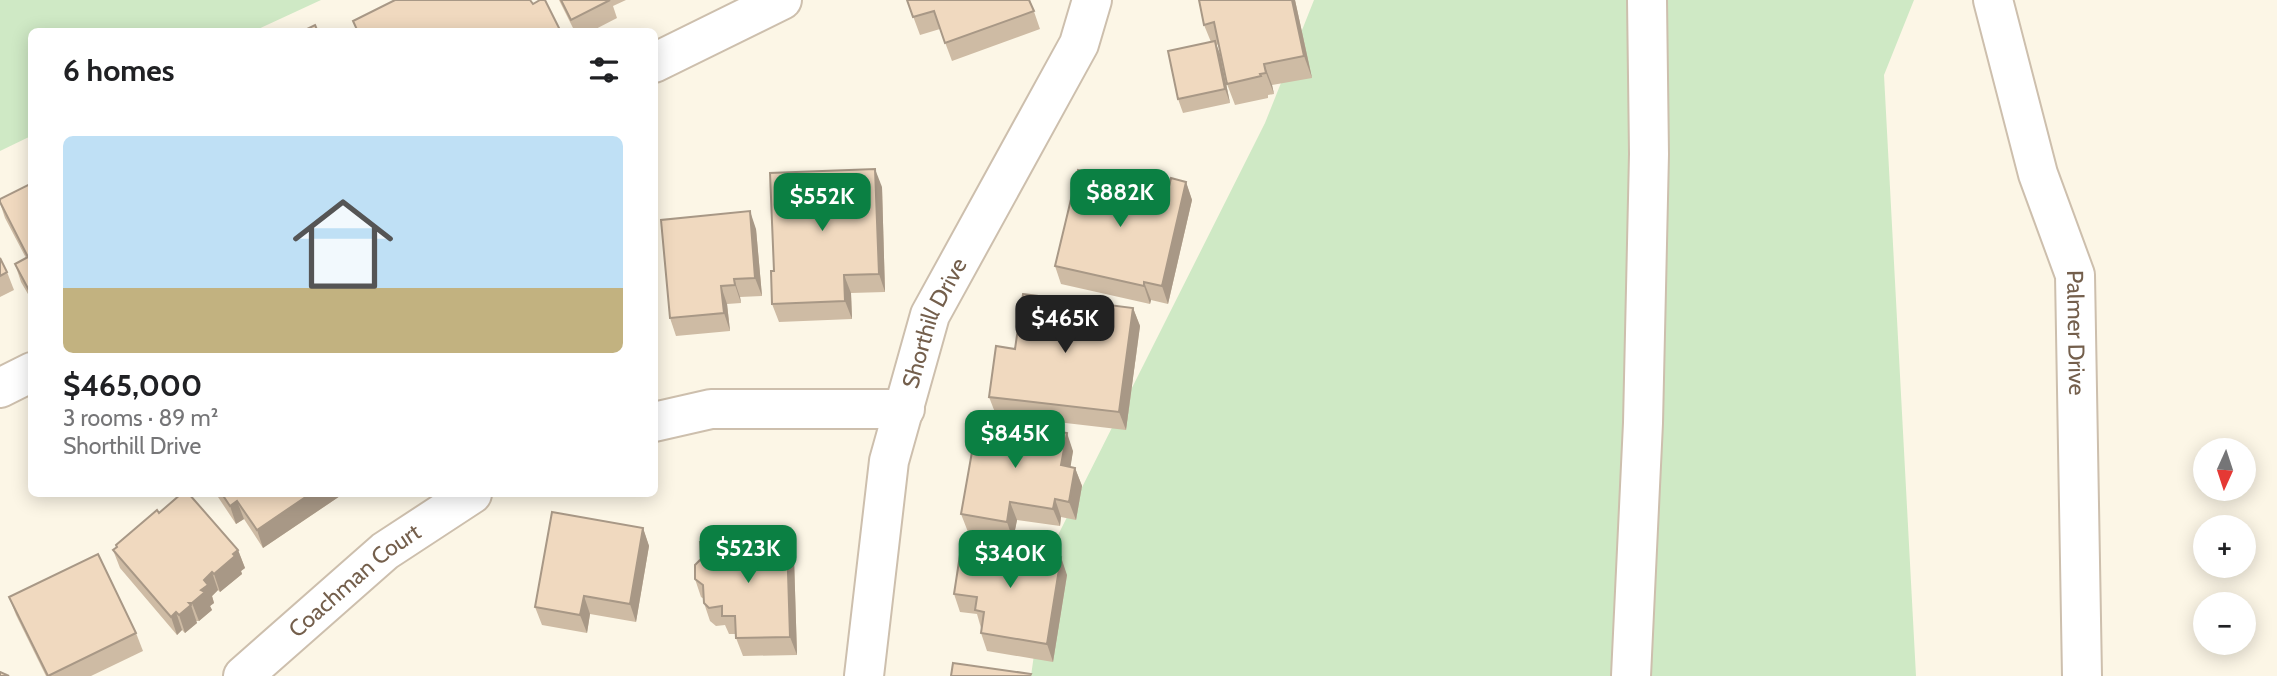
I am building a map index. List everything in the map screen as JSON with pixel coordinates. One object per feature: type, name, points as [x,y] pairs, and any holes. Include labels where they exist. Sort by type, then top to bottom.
[{"type":"street","points":[[658,61],[782,0]]},
{"type":"street","name":"Shorthill Drive","points":[[864,676],[889,461],[930,316],[1079,44],[1092,0]]},
{"type":"street","points":[[1631,676],[1643,424],[1649,168],[1647,0]]},
{"type":"street","name":"Palmer Drive","points":[[1993,0],[2038,174],[2075,275],[2082,676]]},
{"type":"street","points":[[0,388],[28,374]]},
{"type":"street","points":[[658,421],[711,409],[905,409]]},
{"type":"street","name":"Coachman Court","points":[[243,676],[385,551],[467,497]]},
{"type":"green space","points":[[0,0],[321,0],[260,28],[28,28],[28,137],[0,151]]},
{"type":"green space","points":[[1314,0],[1914,0],[1884,75],[1916,676],[1031,676],[1048,555],[1265,123]]},
{"type":"building","points":[[395,0],[530,0],[533,4],[545,0],[559,28],[356,28],[353,21]]},
{"type":"building","points":[[561,0],[610,0],[571,20]]},
{"type":"building","points":[[907,0],[1029,0],[1034,11],[945,43],[934,11],[913,17]]},
{"type":"building","points":[[1199,0],[1292,0],[1304,56],[1264,64],[1266,73],[1260,74],[1261,76],[1227,84],[1214,22],[1204,25]]},
{"type":"building","points":[[1215,41],[1225,89],[1178,99],[1168,51]]},
{"type":"building","points":[[875,169],[879,274],[844,275],[845,301],[772,304],[771,271],[774,271],[770,173]]},
{"type":"building","points":[[1078,170],[1168,191],[1171,178],[1186,182],[1162,286],[1144,282],[1144,286],[1055,266]]},
{"type":"building","points":[[28,185],[28,257],[0,202],[0,199]]},
{"type":"building","points":[[750,211],[755,278],[734,279],[735,285],[721,286],[724,313],[670,318],[661,220]]},
{"type":"building","points":[[28,257],[28,288],[15,264]]},
{"type":"building","points":[[0,258],[7,272],[0,276]]},
{"type":"building","points":[[1023,294],[1133,308],[1119,412],[989,397],[996,346],[1015,349]]},
{"type":"building","points":[[978,418],[1067,433],[1061,465],[1075,468],[1069,502],[1055,499],[1053,509],[1010,502],[1007,522],[961,514]]},
{"type":"building","points":[[178,497],[192,497],[238,550],[233,554],[235,556],[204,580],[208,585],[201,590],[205,592],[189,603],[191,605],[179,615],[176,612],[171,617],[113,550],[157,510],[159,513]]},
{"type":"building","points":[[224,497],[306,497],[257,530],[237,501],[230,506]]},
{"type":"building","points":[[552,512],[643,528],[630,604],[584,596],[580,615],[535,607]]},
{"type":"building","points":[[787,540],[790,637],[736,638],[735,616],[722,616],[722,606],[709,608],[704,603],[703,585],[695,579],[695,565],[701,559],[700,542]]},
{"type":"building","points":[[962,542],[1061,557],[1047,644],[981,633],[984,612],[975,610],[977,597],[954,594]]},
{"type":"building","points":[[98,554],[136,633],[48,676],[9,597]]},
{"type":"building","points":[[953,663],[1031,674],[951,676]]}]
